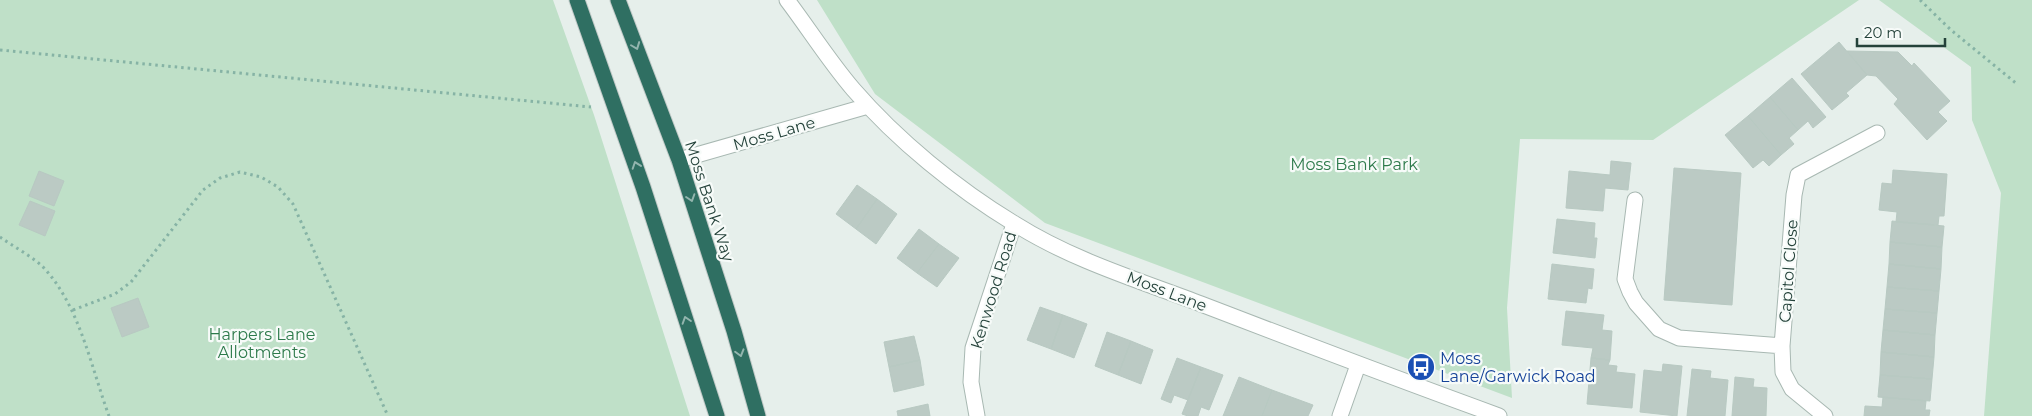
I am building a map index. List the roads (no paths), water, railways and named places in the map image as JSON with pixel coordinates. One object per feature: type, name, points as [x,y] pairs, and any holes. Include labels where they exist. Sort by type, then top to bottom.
[{"type":"highway","points":[[577,0],[644,187],[717,416]]},
{"type":"highway","name":"Moss Bank Way","points":[[618,0],[679,160],[734,331],[758,416]]},
{"type":"street","name":"Moss Lane","points":[[787,0],[851,87],[868,106],[907,143],[960,186],[1014,224],[1055,247],[1099,265],[1358,365],[1499,416]]},
{"type":"street","name":"Moss Lane","points":[[679,160],[868,106]]},
{"type":"street","name":"Capitol Close","points":[[1825,416],[1792,389],[1783,372],[1782,346],[1794,195],[1798,175],[1877,133]]},
{"type":"street","name":"Capitol Close","points":[[1634,200],[1625,279],[1636,302],[1659,328],[1678,338],[1782,346]]},
{"type":"street","name":"Kenwood Road","points":[[978,416],[971,382],[973,348],[1014,224]]},
{"type":"street","points":[[1340,416],[1358,365]]},
{"type":"place","name":"Moss Lane/Garwick Road","points":[[1421,367]]},
{"type":"park label","name":"Moss Bank Park","points":[[1354,164]]},
{"type":"park label","name":"Harpers Lane Allotments","points":[[262,343]]}]
